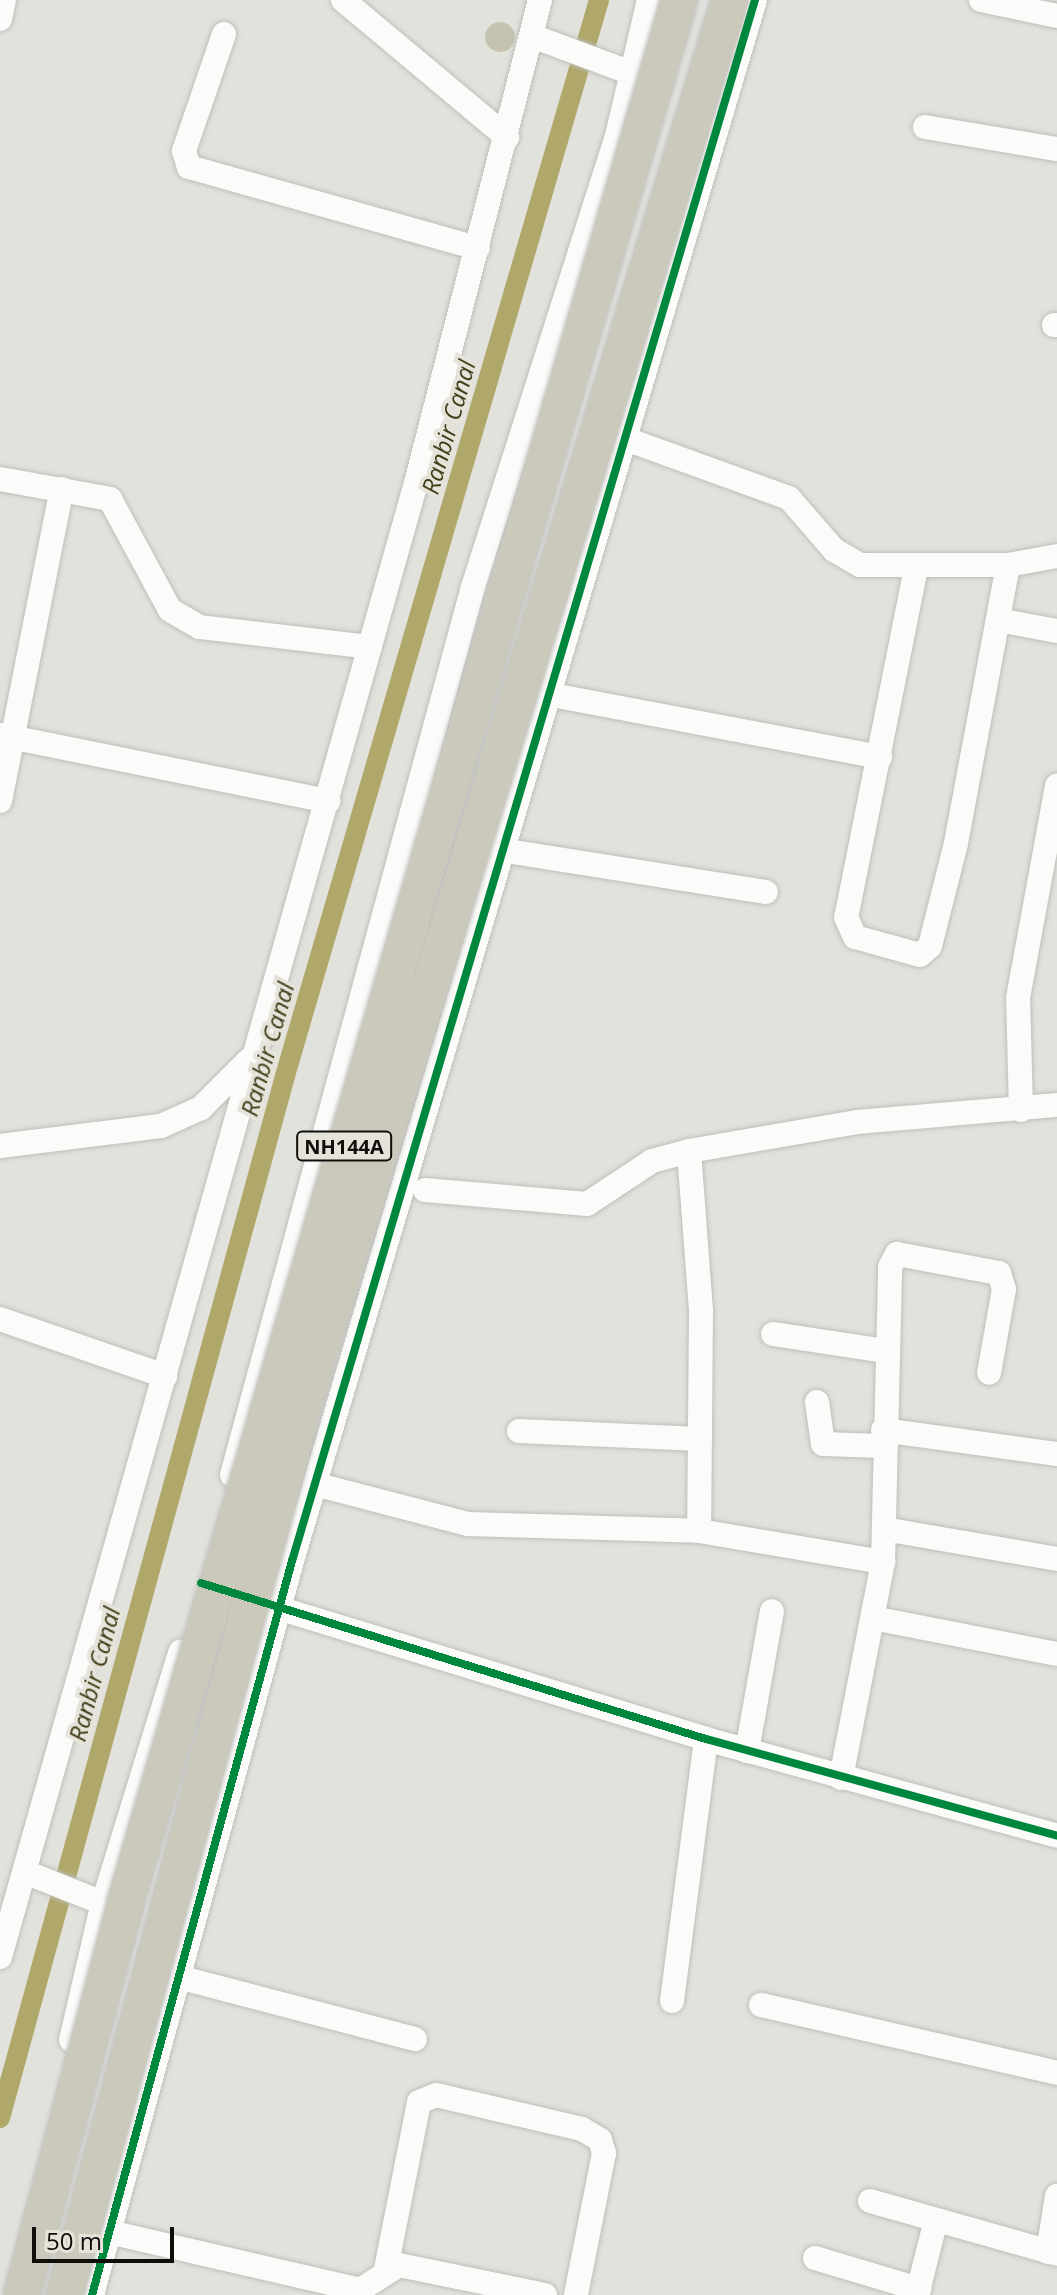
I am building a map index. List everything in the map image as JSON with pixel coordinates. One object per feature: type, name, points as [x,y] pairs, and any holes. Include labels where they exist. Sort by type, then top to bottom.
[{"type":"highway","name":"NH144A","points":[[22,2295],[126,1900],[679,0]]},
{"type":"highway","name":"NH144A","points":[[65,2295],[310,1382],[730,0]]},
{"type":"street","points":[[0,19],[4,0]]},
{"type":"street","points":[[343,0],[507,137]]},
{"type":"street","points":[[0,1957],[33,1876],[251,1058],[328,801],[478,248],[540,0]]},
{"type":"street","points":[[5,2295],[97,1900],[201,1583],[473,587],[623,70],[649,0]]},
{"type":"street","points":[[92,2295],[280,1609],[437,1059],[507,851],[755,0]]},
{"type":"street","points":[[981,0],[1057,16]]},
{"type":"street","points":[[224,34],[184,151],[189,167],[478,248]]},
{"type":"street","points":[[532,36],[623,70]]},
{"type":"street","points":[[925,127],[1057,149]]},
{"type":"street","points":[[626,439],[789,498],[846,559],[916,568],[1008,565],[1057,556]]},
{"type":"street","points":[[0,479],[62,489],[118,507],[159,593],[184,620],[370,647]]},
{"type":"street","points":[[0,801],[6,736],[62,489]]},
{"type":"street","points":[[916,568],[847,929],[920,955],[930,946],[956,843],[1008,565]]},
{"type":"street","points":[[998,620],[1057,631]]},
{"type":"street","points":[[552,695],[880,757]]},
{"type":"street","points":[[6,736],[328,801]]},
{"type":"street","points":[[1021,1110],[1019,1010],[1050,862],[1057,786]]},
{"type":"street","points":[[507,851],[766,892]]},
{"type":"street","points":[[0,1146],[161,1126],[201,1108],[251,1058]]},
{"type":"street","points":[[425,1190],[587,1204],[652,1161],[689,1151],[857,1122],[1057,1105]]},
{"type":"street","points":[[689,1151],[700,1439],[699,1531]]},
{"type":"street","points":[[841,1778],[883,1562],[886,1351],[897,1254],[989,1266],[1004,1289],[989,1373]]},
{"type":"street","points":[[0,1319],[165,1376]]},
{"type":"street","points":[[773,1334],[886,1351]]},
{"type":"street","points":[[817,1402],[823,1444],[883,1438],[1057,1454]]},
{"type":"street","points":[[519,1431],[700,1439]]},
{"type":"street","points":[[326,1487],[468,1524],[699,1531],[883,1562]]},
{"type":"street","points":[[884,1529],[1057,1559]]},
{"type":"street","points":[[201,1583],[706,1739],[1057,1836]]},
{"type":"street","points":[[747,1751],[772,1611]]},
{"type":"street","points":[[873,1618],[1057,1654]]},
{"type":"street","points":[[672,2001],[706,1739]]},
{"type":"street","points":[[33,1876],[97,1900]]},
{"type":"street","points":[[178,1977],[415,2039]]},
{"type":"street","points":[[761,2005],[1057,2073]]},
{"type":"street","points":[[109,2232],[360,2290],[376,2285],[386,2269],[419,2102],[436,2095],[582,2129],[600,2140],[604,2153],[576,2295]]},
{"type":"street","points":[[870,2201],[1052,2253],[1057,2196]]},
{"type":"street","points":[[815,2258],[918,2292],[936,2220]]},
{"type":"street","points":[[386,2269],[399,2265],[545,2295]]},
{"type":"building","points":[[500,22],[506,23],[514,31],[514,43],[506,51],[500,52],[494,51],[486,43],[485,37],[486,31],[494,23]]},
{"type":"waterway","name":"Ranbir Canal","points":[[0,2118],[285,1076],[599,0]]},
{"type":"cycle path","points":[[92,2295],[292,1561],[755,0]]},
{"type":"cycle path","points":[[201,1583],[706,1739],[1057,1836]]}]
